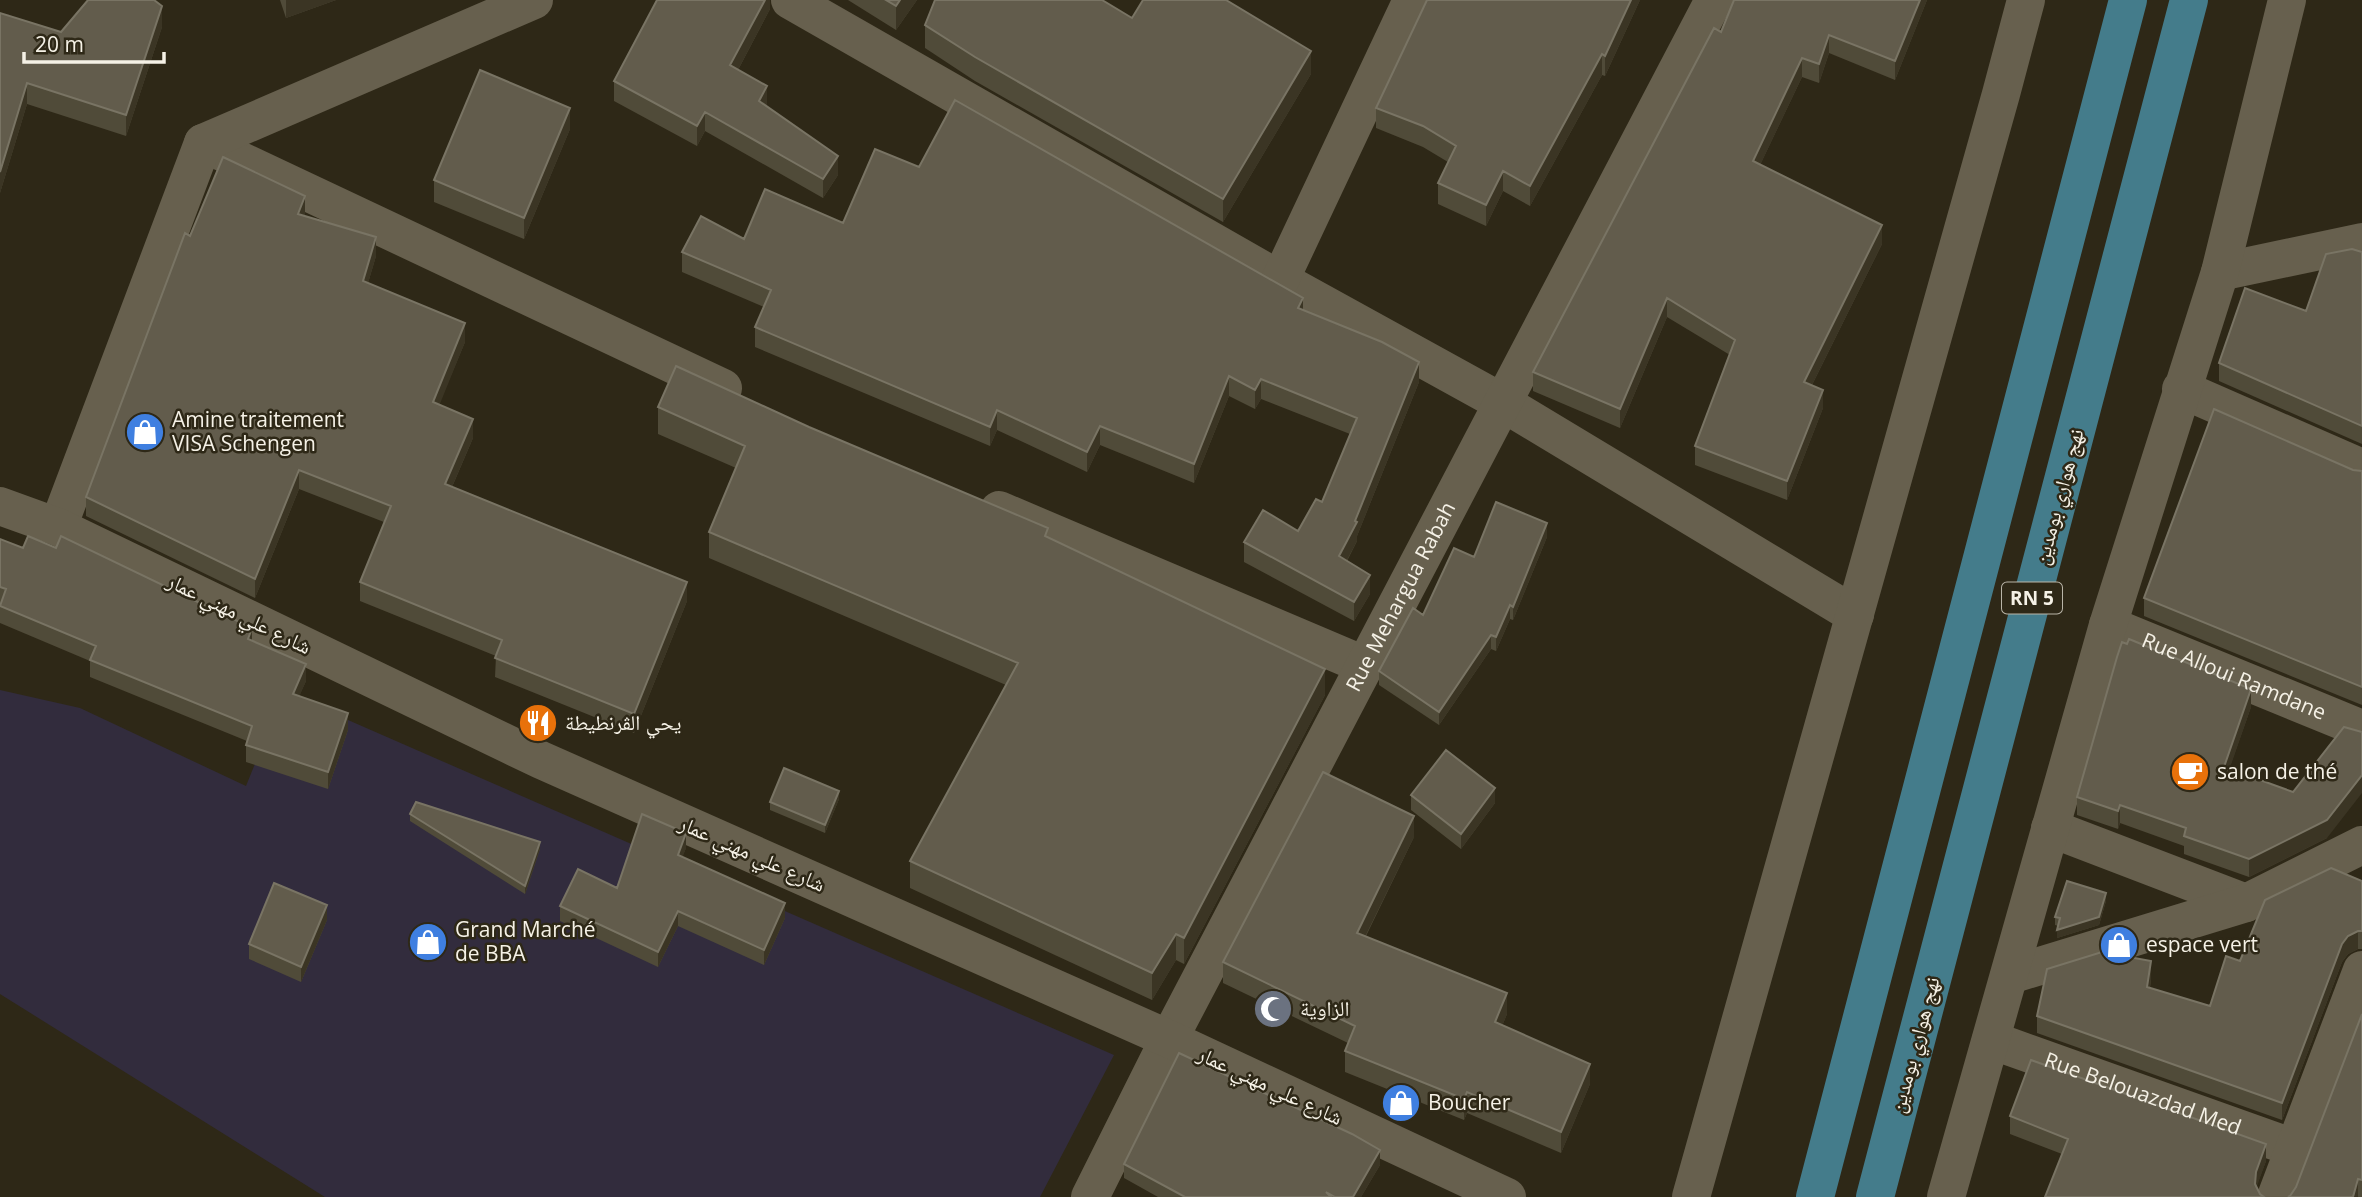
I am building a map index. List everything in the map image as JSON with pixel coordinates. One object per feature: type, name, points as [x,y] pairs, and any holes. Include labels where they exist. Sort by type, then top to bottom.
[{"type":"main road","name":"RN 5","points":[[1815,1197],[2128,0]]},
{"type":"main road","name":"نهج هواري بومدين","points":[[1875,1197],[2189,0]]},
{"type":"street","points":[[58,527],[203,143],[534,0]]},
{"type":"street","points":[[790,0],[1503,403],[1855,615]]},
{"type":"street","points":[[1280,279],[1412,0]]},
{"type":"street","name":"Rue Mehargua Rabah","points":[[1090,1197],[1169,1039],[1714,0]]},
{"type":"street","points":[[1691,1197],[2026,0]]},
{"type":"street","points":[[1947,1197],[2108,625],[2220,272],[2287,0]]},
{"type":"street","points":[[203,143],[755,404]]},
{"type":"street","points":[[2220,272],[2362,242]]},
{"type":"street","points":[[2181,389],[2362,468]]},
{"type":"street","points":[[971,498],[1364,665]]},
{"type":"street","name":"شارع علي مهني عمار","points":[[0,506],[58,527],[541,760],[1169,1039],[1507,1197]]},
{"type":"street","name":"Rue Alloui Ramdane","points":[[2108,625],[2362,729]]},
{"type":"street","points":[[2050,828],[2246,903]]},
{"type":"street","points":[[2010,975],[2246,903],[2362,845]]},
{"type":"street","points":[[2276,1197],[2362,970]]},
{"type":"street","name":"Rue Belouazdad Med","points":[[1991,1040],[2294,1148]]},
{"type":"shaded area","name":"Grand Marché de BBA","points":[[0,690],[80,708],[246,786],[284,692],[1114,1055],[1040,1197],[325,1197],[0,994]]},
{"type":"building","points":[[88,0],[154,0],[162,6],[126,115],[27,83],[0,172],[0,13],[61,32]]},
{"type":"building","points":[[657,0],[765,0],[730,65],[767,86],[759,101],[838,156],[823,179],[705,112],[697,126],[614,81]]},
{"type":"building","points":[[886,0],[900,0],[896,6]]},
{"type":"building","points":[[935,0],[1102,0],[1132,18],[1143,0],[1226,0],[1311,51],[1223,199],[975,57],[925,25]]},
{"type":"building","points":[[1427,0],[1631,0],[1605,56],[1602,54],[1530,186],[1503,171],[1486,205],[1438,183],[1456,146],[1423,126],[1376,108]]},
{"type":"building","points":[[1734,0],[1920,0],[1895,61],[1829,35],[1819,64],[1802,58],[1753,161],[1882,225],[1804,382],[1823,390],[1787,481],[1695,446],[1735,340],[1667,298],[1620,409],[1533,372],[1714,28],[1721,32]]},
{"type":"building","points":[[480,70],[570,108],[524,218],[434,180]]},
{"type":"building","points":[[955,100],[1303,298],[1298,308],[1382,342],[1419,362],[1355,521],[1357,522],[1339,556],[1370,575],[1354,602],[1244,542],[1263,510],[1298,531],[1316,499],[1322,502],[1357,418],[1261,379],[1255,390],[1229,376],[1194,464],[1100,426],[1087,452],[997,410],[990,427],[755,327],[771,290],[682,252],[701,216],[744,239],[765,189],[843,223],[875,149],[919,167]]},
{"type":"building","points":[[223,157],[305,196],[298,214],[376,237],[363,281],[465,323],[433,402],[473,419],[445,484],[687,582],[634,714],[495,658],[502,640],[360,582],[391,506],[299,470],[255,579],[86,497],[185,233],[190,236]]},
{"type":"building","points":[[2352,249],[2362,252],[2362,426],[2219,363],[2245,288],[2306,311],[2326,254]]},
{"type":"building","points":[[676,366],[809,427],[1048,528],[1045,536],[1325,669],[1184,938],[1176,934],[1152,973],[910,861],[1018,663],[709,532],[745,446],[658,407]]},
{"type":"building","points":[[2214,409],[2353,470],[2362,471],[2362,687],[2144,598]]},
{"type":"building","points":[[1496,502],[1547,523],[1513,607],[1510,605],[1496,637],[1491,635],[1439,712],[1379,671],[1413,608],[1423,615],[1454,548],[1474,557]]},
{"type":"building","points":[[28,536],[56,548],[61,536],[252,628],[248,639],[306,664],[293,694],[348,713],[328,772],[246,745],[252,726],[90,660],[96,646],[0,606],[6,589],[0,587],[0,539],[23,548]]},
{"type":"building","name":"salon de thé","points":[[2129,639],[2251,689],[2224,767],[2293,792],[2344,727],[2362,732],[2362,775],[2327,820],[2249,859],[2184,836],[2186,828],[2120,805],[2118,811],[2077,797],[2117,657],[2122,642],[2127,644]]},
{"type":"building","points":[[1446,750],[1495,788],[1461,834],[1411,795]]},
{"type":"building","points":[[784,768],[839,791],[825,825],[770,802]]},
{"type":"building","points":[[1323,772],[1414,816],[1357,933],[1507,993],[1495,1022],[1590,1064],[1561,1132],[1467,1092],[1464,1099],[1345,1051],[1355,1026],[1223,962]]},
{"type":"building","points":[[416,802],[540,842],[525,886],[410,814]]},
{"type":"building","points":[[642,814],[686,833],[678,855],[785,903],[764,950],[678,911],[658,952],[560,906],[578,869],[617,888]]},
{"type":"building","points":[[2331,868],[2362,881],[2362,931],[2348,936],[2342,944],[2282,1103],[2037,1016],[2047,969],[2102,952],[2151,961],[2147,987],[2210,1006],[2226,956],[2240,961],[2265,900]]},
{"type":"building","points":[[2067,881],[2106,893],[2099,917],[2057,930],[2060,918],[2055,917]]},
{"type":"building","points":[[274,883],[327,905],[301,967],[249,944]]},
{"type":"building","points":[[2362,1014],[2362,1180],[2358,1179],[2353,1197],[2288,1197],[2296,1187]]},
{"type":"building","points":[[1179,1053],[1352,1134],[1380,1150],[1353,1197],[1335,1197],[1326,1192],[1331,1197],[1185,1197],[1124,1164]]},
{"type":"building","points":[[2031,1060],[2266,1144],[2256,1172],[2255,1184],[2264,1197],[2045,1197],[2068,1139],[2010,1116]]},
{"type":"place","name":"Amine traitement VISA Schengen","points":[[145,432]]},
{"type":"place","name":"يحي الڤرنطيطة","points":[[538,723]]},
{"type":"place","name":"salon de thé","points":[[2190,772]]},
{"type":"place","name":"Grand Marché de BBA","points":[[428,942]]},
{"type":"place","name":"espace vert","points":[[2119,945]]},
{"type":"place","name":"الزاوية","points":[[1273,1009]]},
{"type":"place","name":"Boucher","points":[[1401,1103]]}]
